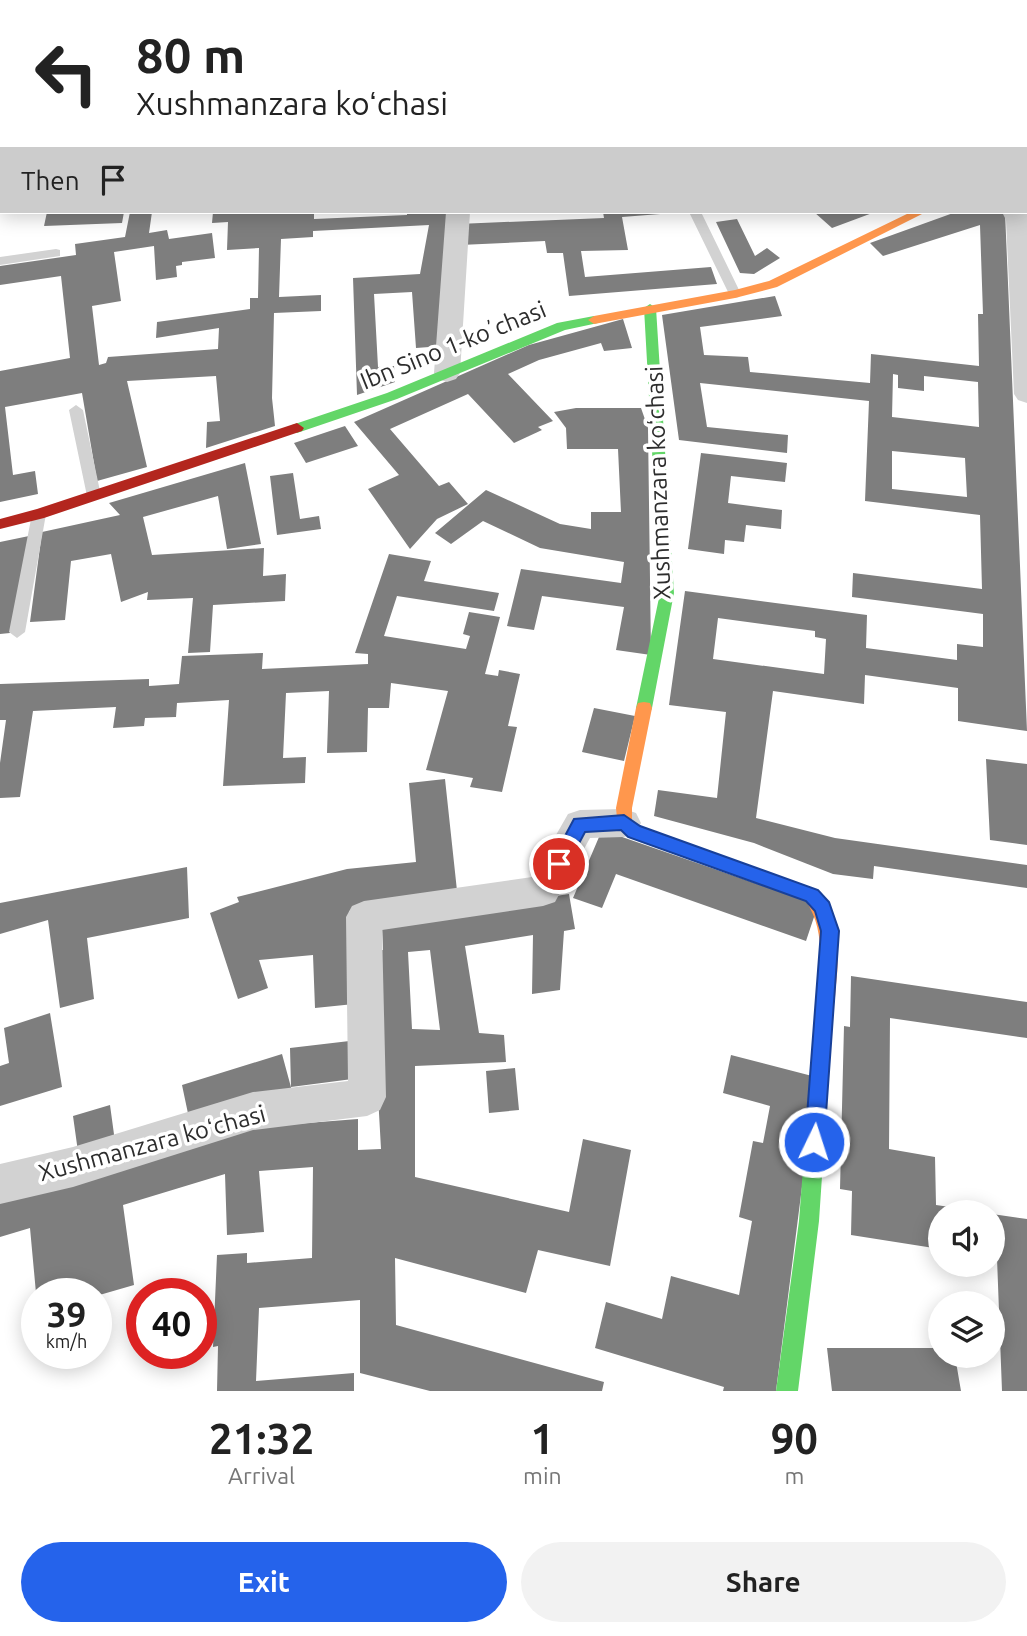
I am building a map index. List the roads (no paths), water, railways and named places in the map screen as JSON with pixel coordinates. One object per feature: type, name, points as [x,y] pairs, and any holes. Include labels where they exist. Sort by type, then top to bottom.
[{"type":"street","points":[[447,373],[458,214]]},
{"type":"street","name":"Ibn Sino 1-koʼchasi","points":[[0,524],[39,514],[392,396],[562,326],[735,294],[773,284],[916,214]]},
{"type":"street","points":[[1015,214],[1018,220],[1027,394]]},
{"type":"street","name":"Xushmanzara koʻchasi","points":[[624,823],[624,808],[667,593],[650,308]]},
{"type":"street","name":"Xushmanzara koʻchasi","points":[[0,1184],[74,1167],[253,1111],[367,1097],[363,917],[543,891],[580,824],[624,823],[634,832],[812,895],[822,907],[830,931],[809,1221],[787,1391]]},
{"type":"lane","points":[[696,214],[735,294]]},
{"type":"lane","points":[[0,261],[56,253]]},
{"type":"lane","points":[[76,410],[94,496]]},
{"type":"lane","points":[[17,632],[39,514]]}]
